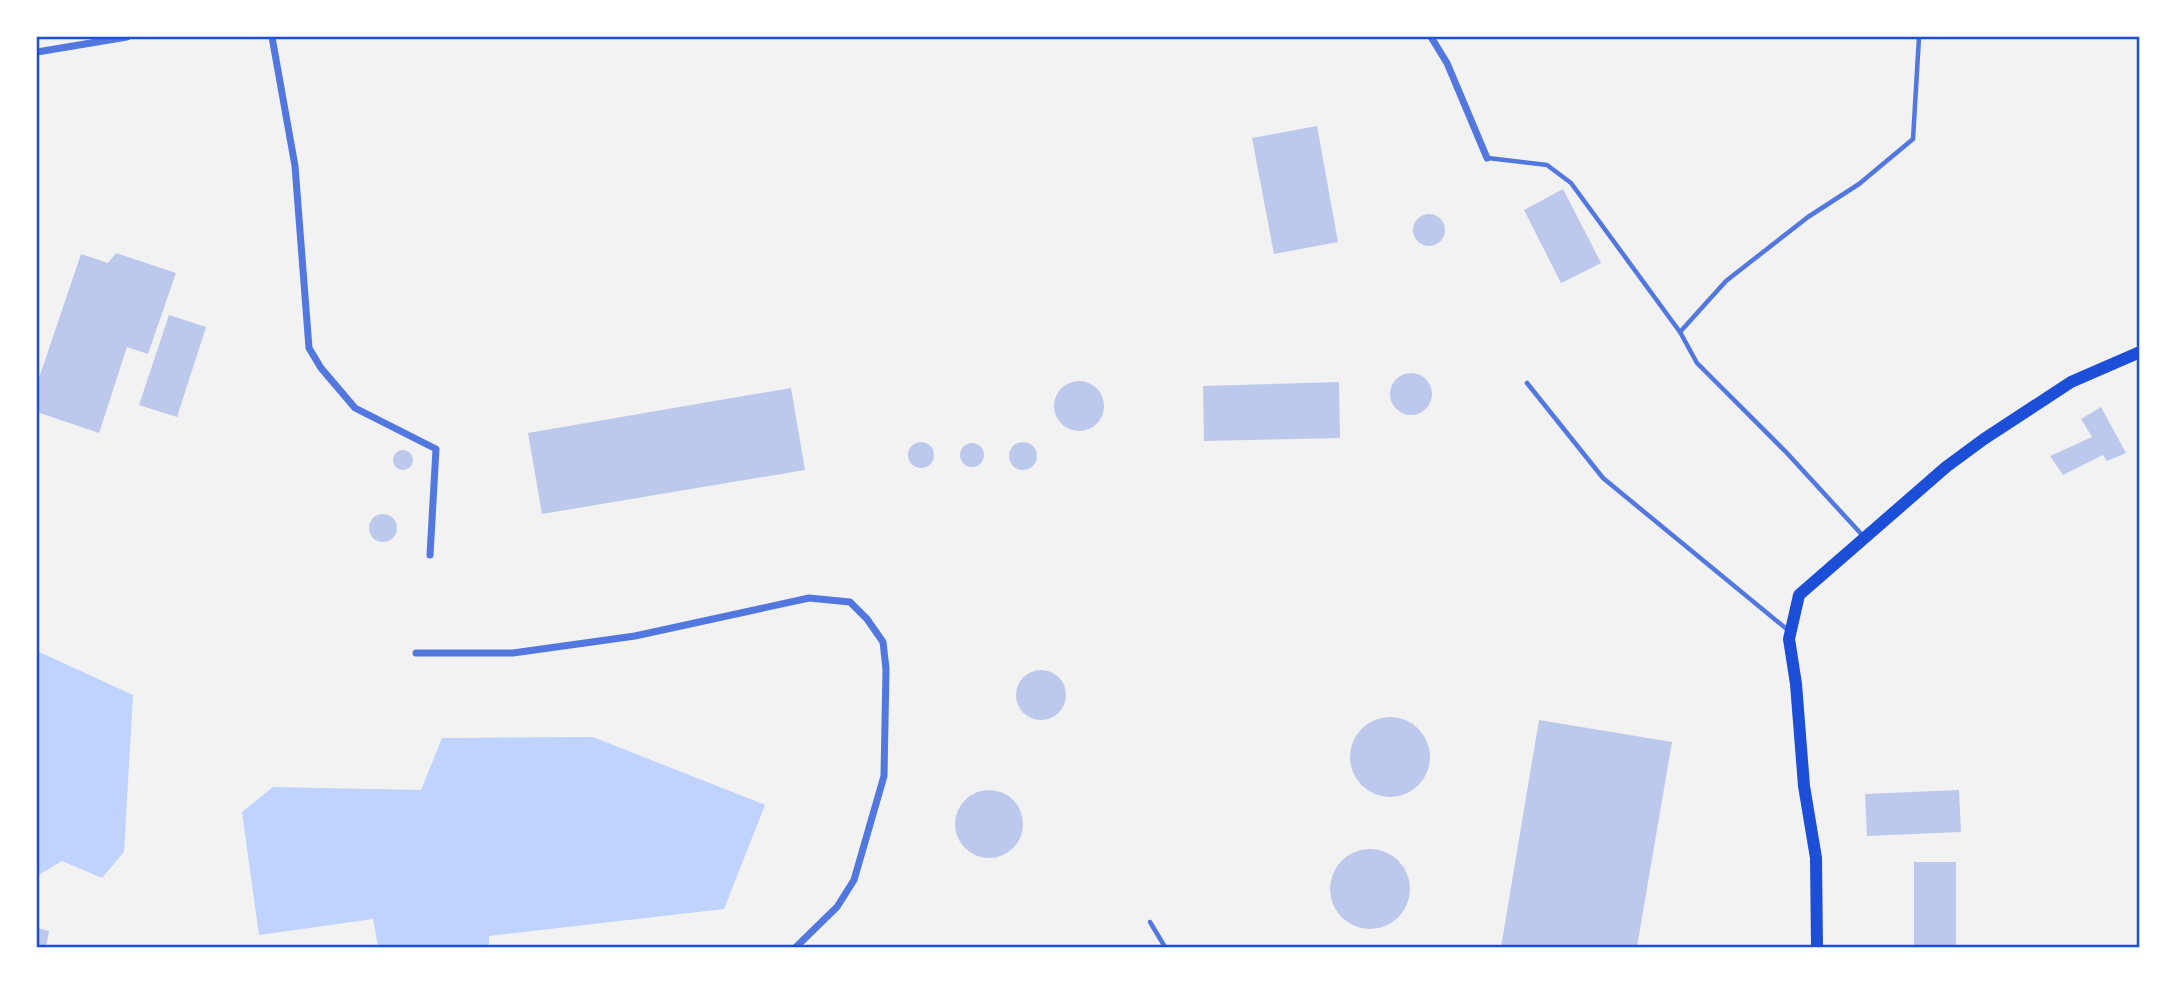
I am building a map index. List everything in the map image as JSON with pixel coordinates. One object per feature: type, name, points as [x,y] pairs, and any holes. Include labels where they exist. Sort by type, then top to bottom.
[{"type":"main road","points":[[1817,947],[1816,858],[1804,786],[1796,684],[1789,639],[1799,595],[1946,467],[1984,439],[2071,382],[2140,352]]},
{"type":"street","points":[[37,52],[127,37]]},
{"type":"street","points":[[272,37],[295,166],[309,348],[321,368],[355,408],[436,449],[430,555]]},
{"type":"street","points":[[1431,37],[1447,63],[1487,158]]},
{"type":"street","points":[[416,653],[513,653],[635,636],[808,598],[850,602],[867,619],[883,642],[886,668],[884,776],[854,880],[837,907],[796,947]]},
{"type":"lane","points":[[1680,332],[1726,281],[1808,217],[1859,184],[1913,139],[1920,37]]},
{"type":"lane","points":[[1487,158],[1547,164],[1571,183],[1680,332],[1697,363],[1786,452],[1865,537]]},
{"type":"lane","points":[[1527,383],[1604,478],[1791,633]]},
{"type":"lane","points":[[1150,922],[1165,947]]},
{"type":"water","points":[[37,651],[133,695],[124,852],[102,878],[62,861],[37,876]]},
{"type":"water","points":[[593,737],[765,805],[724,909],[489,936],[489,947],[378,947],[373,919],[259,935],[242,812],[273,787],[421,790],[442,738]]},
{"type":"building","points":[[1317,126],[1338,242],[1274,254],[1252,138]]},
{"type":"building","points":[[1563,189],[1601,263],[1561,283],[1524,210]]},
{"type":"building","points":[[1429,214],[1441,218],[1445,230],[1441,242],[1429,246],[1417,242],[1413,230],[1417,218]]},
{"type":"building","points":[[116,253],[176,273],[148,354],[127,347],[99,433],[37,412],[37,384],[81,254],[108,263]]},
{"type":"building","points":[[169,315],[206,327],[177,417],[139,405]]},
{"type":"building","points":[[1411,373],[1426,379],[1432,394],[1426,409],[1411,415],[1396,409],[1390,394],[1396,379]]},
{"type":"building","points":[[1079,381],[1097,388],[1104,406],[1097,424],[1079,431],[1061,424],[1054,406],[1061,388]]},
{"type":"building","points":[[1339,382],[1340,438],[1204,441],[1203,386]]},
{"type":"building","points":[[791,388],[805,470],[542,514],[528,433]]},
{"type":"building","points":[[2101,407],[2126,453],[2107,461],[2103,455],[2063,475],[2050,456],[2092,437],[2081,419]]},
{"type":"building","points":[[921,442],[930,446],[934,455],[930,464],[921,468],[912,464],[908,455],[912,446]]},
{"type":"building","points":[[1023,442],[1033,446],[1037,456],[1033,466],[1023,470],[1013,466],[1009,456],[1013,446]]},
{"type":"building","points":[[972,443],[980,447],[984,455],[980,463],[972,467],[964,463],[960,455],[964,447]]},
{"type":"building","points":[[403,450],[410,453],[413,460],[410,467],[403,470],[396,467],[393,460],[396,453]]},
{"type":"building","points":[[383,514],[393,518],[397,528],[393,538],[383,542],[373,538],[369,528],[373,518]]},
{"type":"building","points":[[1041,670],[1059,677],[1066,695],[1059,713],[1041,720],[1023,713],[1016,695],[1023,677]]},
{"type":"building","points":[[1382,717],[1398,717],[1419,728],[1430,749],[1430,765],[1419,786],[1398,797],[1382,797],[1368,791],[1356,779],[1350,765],[1350,749],[1356,735],[1368,723]]},
{"type":"building","points":[[1539,720],[1672,742],[1637,947],[1501,947]]},
{"type":"building","points":[[989,790],[1002,793],[1013,800],[1020,811],[1023,824],[1020,837],[1013,848],[1002,855],[989,858],[976,855],[965,848],[958,837],[955,824],[958,811],[965,800],[976,793]]},
{"type":"building","points":[[1959,790],[1961,832],[1867,836],[1865,794]]},
{"type":"building","points":[[1370,849],[1385,852],[1398,861],[1407,874],[1410,889],[1407,904],[1398,917],[1385,926],[1370,929],[1355,926],[1342,917],[1333,904],[1330,889],[1333,874],[1342,861],[1355,852]]},
{"type":"building","points":[[1914,862],[1956,862],[1956,947],[1914,947]]},
{"type":"building","points":[[37,928],[49,931],[46,947],[37,947]]}]
